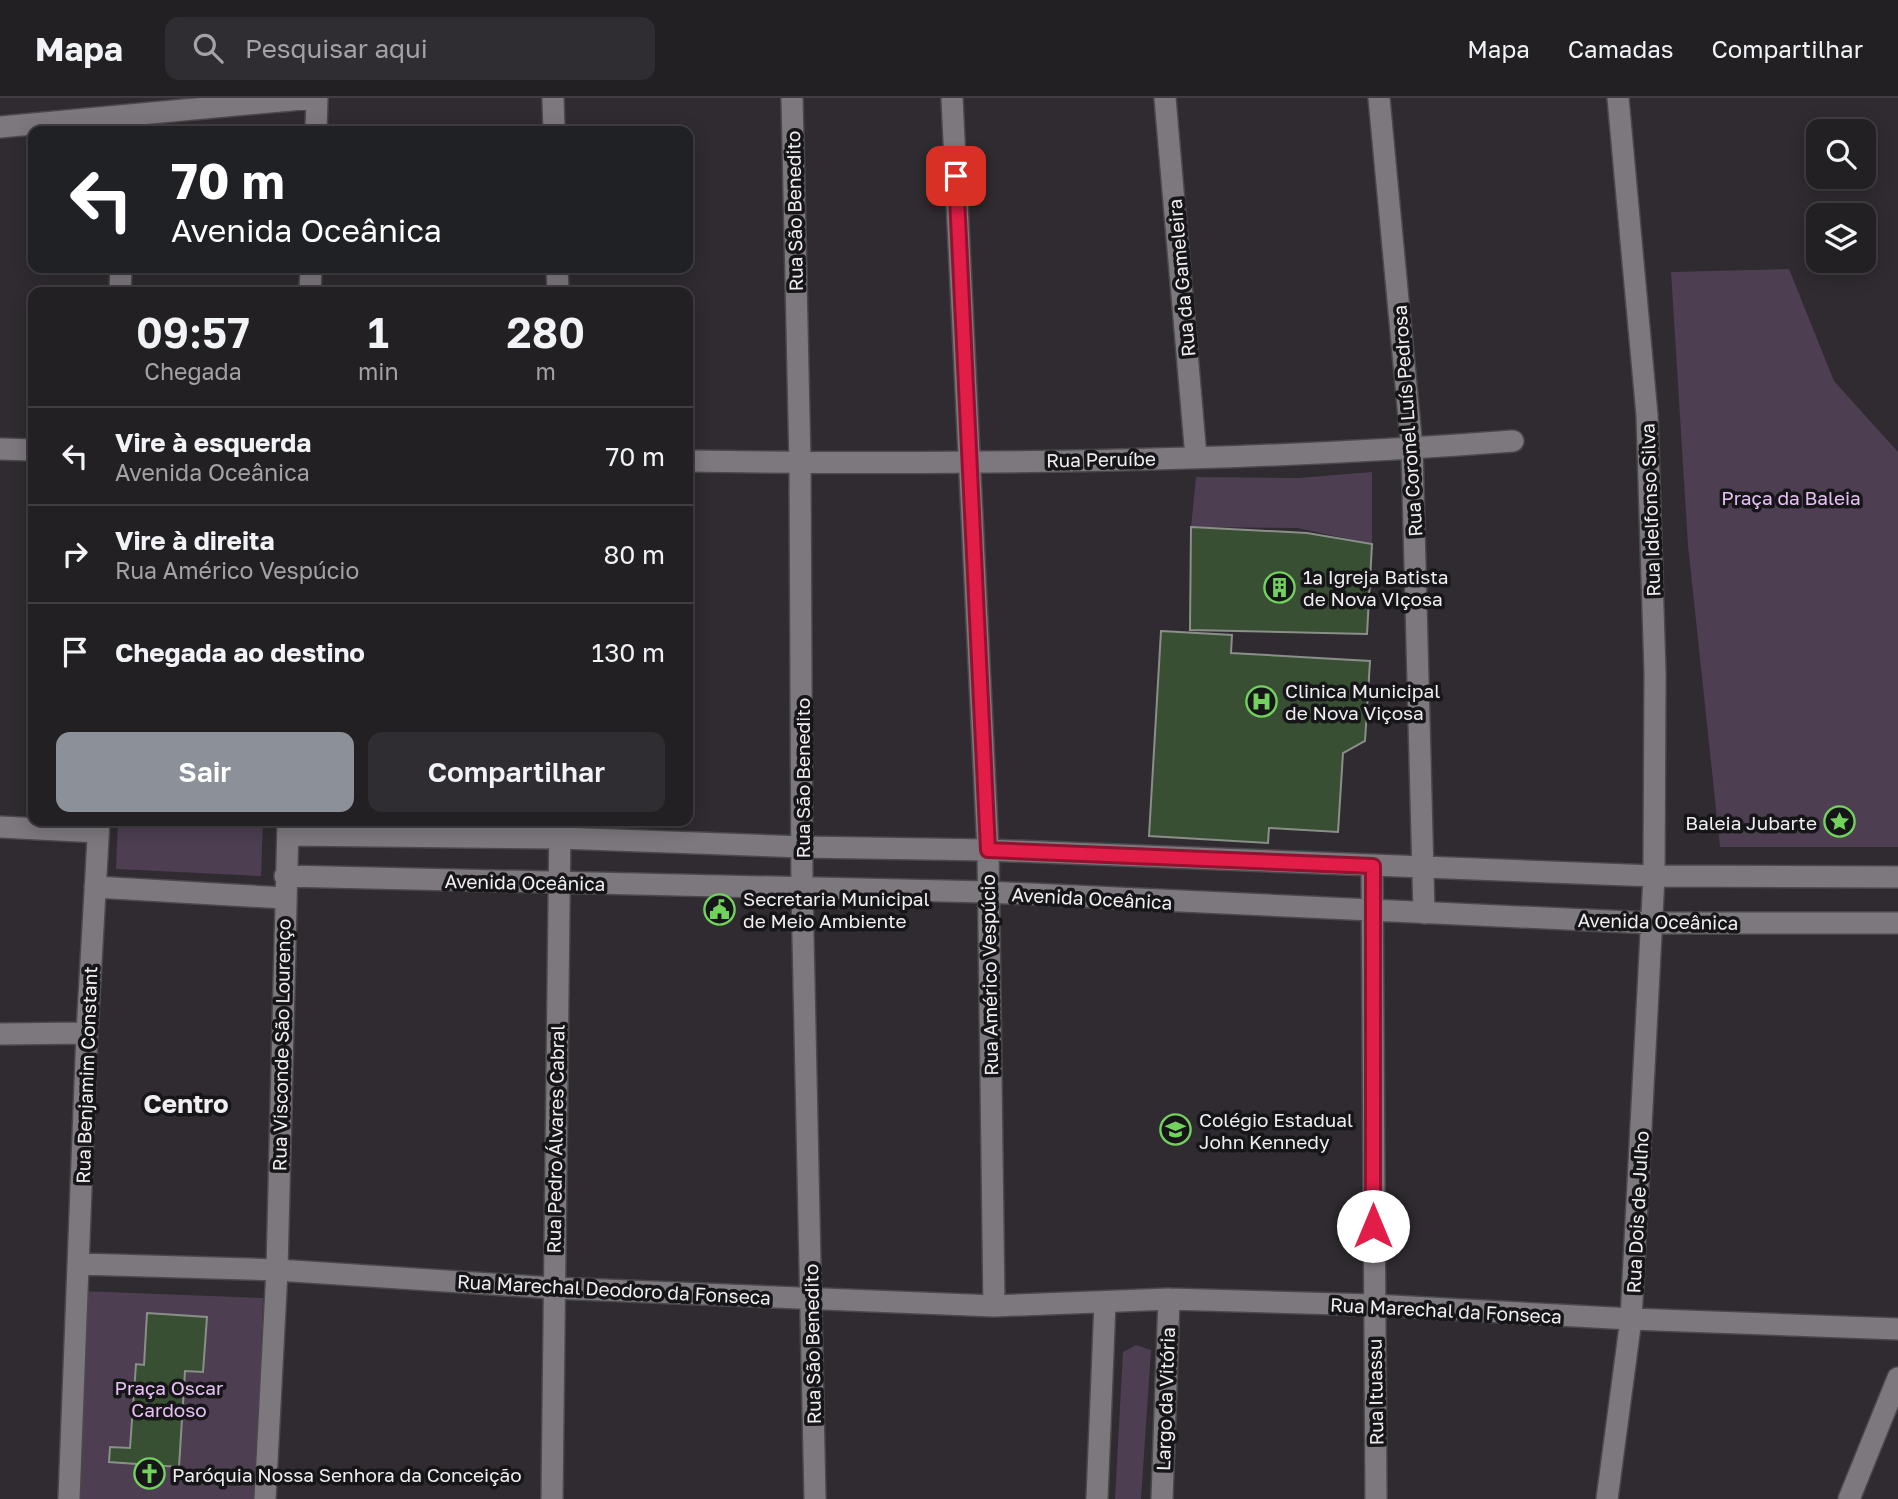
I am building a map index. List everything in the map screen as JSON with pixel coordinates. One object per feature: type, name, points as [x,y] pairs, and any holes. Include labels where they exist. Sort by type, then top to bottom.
[{"type":"street","points":[[31,126],[125,123],[315,98],[316,126]]},
{"type":"street","points":[[553,98],[554,126]]},
{"type":"street","name":"Rua São Benedito","points":[[792,98],[800,463],[802,889],[815,1499]]},
{"type":"street","name":"Rua Américo Vespúcio","points":[[953,98],[988,850],[994,1306]]},
{"type":"street","name":"Rua da Gameleira","points":[[1165,98],[1196,457]]},
{"type":"street","name":"Rua Coronel Luís Pedrosa","points":[[1379,98],[1412,449],[1424,913]]},
{"type":"street","name":"Rua Idelfonso Silva","points":[[1618,98],[1647,415],[1655,673],[1654,876],[1651,923]]},
{"type":"street","points":[[0,127],[28,126]]},
{"type":"street","name":"Rua Peruíbe","points":[[693,461],[971,462],[1196,457],[1412,449],[1513,441]]},
{"type":"street","points":[[0,449],[28,450]]},
{"type":"street","points":[[0,827],[98,826]]},
{"type":"street","name":"Rua Benjamim Constant","points":[[80,1264],[87,1033],[98,826]]},
{"type":"street","points":[[288,828],[560,830],[802,847],[988,850],[1654,876],[1898,877]]},
{"type":"street","name":"Rua Visconde São Lourenço","points":[[277,1270],[284,898],[288,828]]},
{"type":"street","name":"Rua Pedro Álvares Cabral","points":[[552,1499],[560,830]]},
{"type":"street","name":"Rua Ituassu","points":[[1373,866],[1376,1499]]},
{"type":"street","name":"Avenida Oceânica","points":[[285,876],[987,892],[1651,923],[1898,923]]},
{"type":"street","points":[[95,887],[284,898]]},
{"type":"street","name":"Rua Dois de Julho","points":[[1607,1499],[1631,1319],[1651,923]]},
{"type":"street","points":[[0,1034],[87,1033]]},
{"type":"street","points":[[69,1499],[80,1264],[277,1270],[265,1499]]},
{"type":"street","name":"Rua Marechal Deodoro da Fonseca","points":[[277,1270],[553,1288],[994,1306]]},
{"type":"street","name":"Rua Marechal da Fonseca","points":[[994,1306],[1169,1299],[1373,1305],[1631,1319],[1898,1329]]},
{"type":"street","name":"Largo da Vitória","points":[[1162,1499],[1169,1299]]},
{"type":"street","points":[[1097,1499],[1105,1302]]},
{"type":"street","points":[[1849,1499],[1898,1378]]},
{"type":"green space","name":"Praça da Baleia","points":[[1789,269],[1834,381],[1898,452],[1898,847],[1720,847],[1688,545],[1671,272]]},
{"type":"green space","points":[[1372,472],[1372,544],[1297,528],[1191,527],[1196,477],[1298,478]]},
{"type":"green space","points":[[118,826],[263,826],[261,876],[116,869]]},
{"type":"green space","name":"Praça Oscar Cardoso","points":[[81,1291],[263,1298],[256,1499],[76,1499]]},
{"type":"green space","points":[[1136,1345],[1151,1350],[1141,1499],[1115,1499],[1123,1352]]},
{"type":"building","name":"1ª Igreja Batista de Nova VIçosa","points":[[1191,527],[1307,533],[1372,544],[1367,634],[1190,630]]},
{"type":"building","name":"Clinica Municipal de Nova Viçosa","points":[[1161,631],[1232,635],[1231,653],[1370,661],[1365,741],[1343,753],[1338,832],[1269,828],[1268,843],[1149,836]]},
{"type":"building","points":[[147,1313],[207,1317],[203,1372],[185,1371],[179,1467],[109,1462],[110,1447],[130,1448],[136,1364],[144,1365]]},
{"type":"place","name":"1ª Igreja Batista de Nova VIçosa","points":[[1280,587]]},
{"type":"place","name":"Clinica Municipal de Nova Viçosa","points":[[1262,701]]},
{"type":"place","name":"Baleia Jubarte","points":[[1840,822]]},
{"type":"place","name":"Secretaria Municipal de Meio Ambiente","points":[[720,909]]},
{"type":"place","name":"Colégio Estadual John Kennedy","points":[[1176,1130]]},
{"type":"place","name":"Paróquia Nossa Senhora da Conceição","points":[[149,1474]]},
{"type":"district","name":"Centro","points":[[186,1103]]},
{"type":"route","points":[[956,176],[988,850],[1373,866],[1373,1226]]}]
